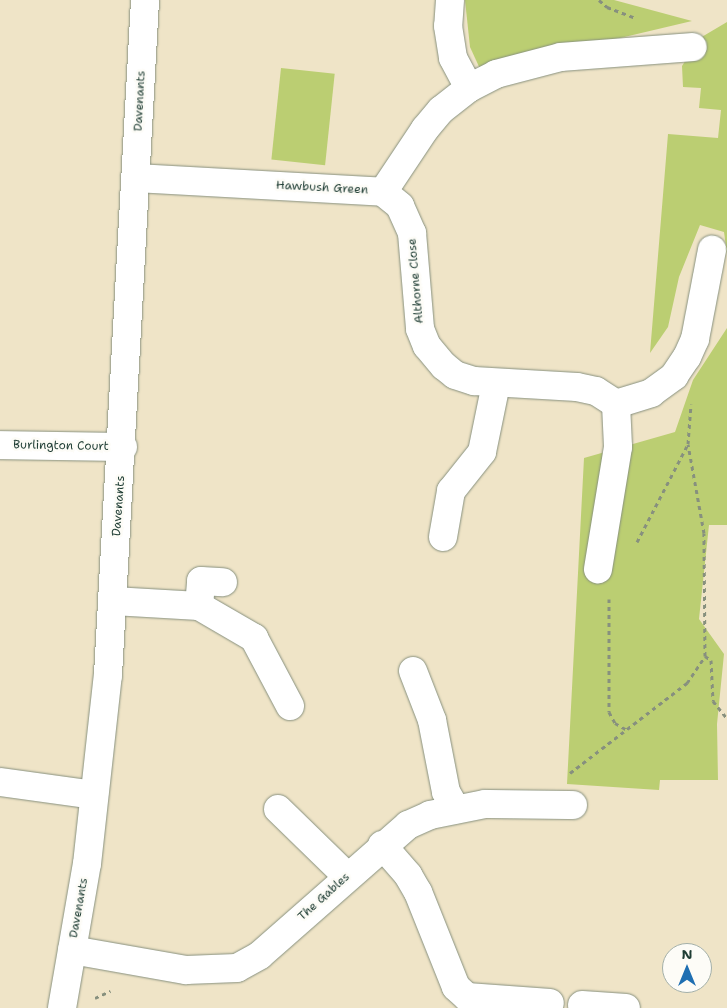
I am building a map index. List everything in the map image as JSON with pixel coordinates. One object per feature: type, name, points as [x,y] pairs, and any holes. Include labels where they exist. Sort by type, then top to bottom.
[{"type":"street","name":"Davenants","points":[[62,1008],[87,864],[113,601],[123,447],[145,0]]},
{"type":"street","points":[[450,0],[448,26],[453,58],[469,88]]},
{"type":"street","name":"Hawbush Green","points":[[136,178],[383,192],[424,129],[441,110],[469,88],[496,74],[561,57],[693,47]]},
{"type":"street","name":"Althorne Close","points":[[383,192],[400,206],[412,233],[417,315],[427,346],[455,375],[496,384],[558,385],[606,398]]},
{"type":"street","points":[[598,570],[618,447],[606,398],[651,393],[674,376],[687,357],[695,339],[712,250]]},
{"type":"street","points":[[443,537],[451,490],[482,452],[496,384]]},
{"type":"street","name":"Burlington Court","points":[[0,445],[123,447]]},
{"type":"street","points":[[199,606],[201,581],[223,582]]},
{"type":"street","points":[[113,601],[199,606],[254,638],[290,706]]},
{"type":"street","points":[[413,671],[432,720],[446,792],[456,809]]},
{"type":"street","points":[[0,782],[94,795]]},
{"type":"street","name":"The Gables","points":[[72,950],[186,970],[237,968],[260,955],[347,876],[408,825],[456,809],[485,804],[573,804]]},
{"type":"street","points":[[278,809],[347,876]]},
{"type":"street","points":[[382,846],[408,875],[418,892],[456,987],[467,997],[550,1003]]},
{"type":"street","points":[[582,1005],[626,1008]]},
{"type":"path","points":[[568,776],[687,683],[705,656],[704,533],[688,444],[692,398]]},
{"type":"path","points":[[633,550],[688,444]]},
{"type":"path","points":[[609,594],[609,712],[616,723],[627,730]]},
{"type":"path","points":[[705,656],[711,660],[713,701],[727,718]]},
{"type":"green space","points":[[465,0],[614,0],[692,21],[481,71],[470,47]]},
{"type":"green space","points":[[727,22],[727,254],[724,232],[700,225],[679,277],[668,327],[650,353],[668,134],[718,138],[721,110],[699,108],[701,88],[683,87],[682,66],[700,38]]},
{"type":"green space","points":[[281,68],[335,74],[325,165],[271,159]]},
{"type":"green space","points":[[727,328],[727,525],[709,525],[699,619],[724,654],[717,724],[718,780],[660,780],[659,790],[567,784],[584,458],[675,432],[693,380]]}]
